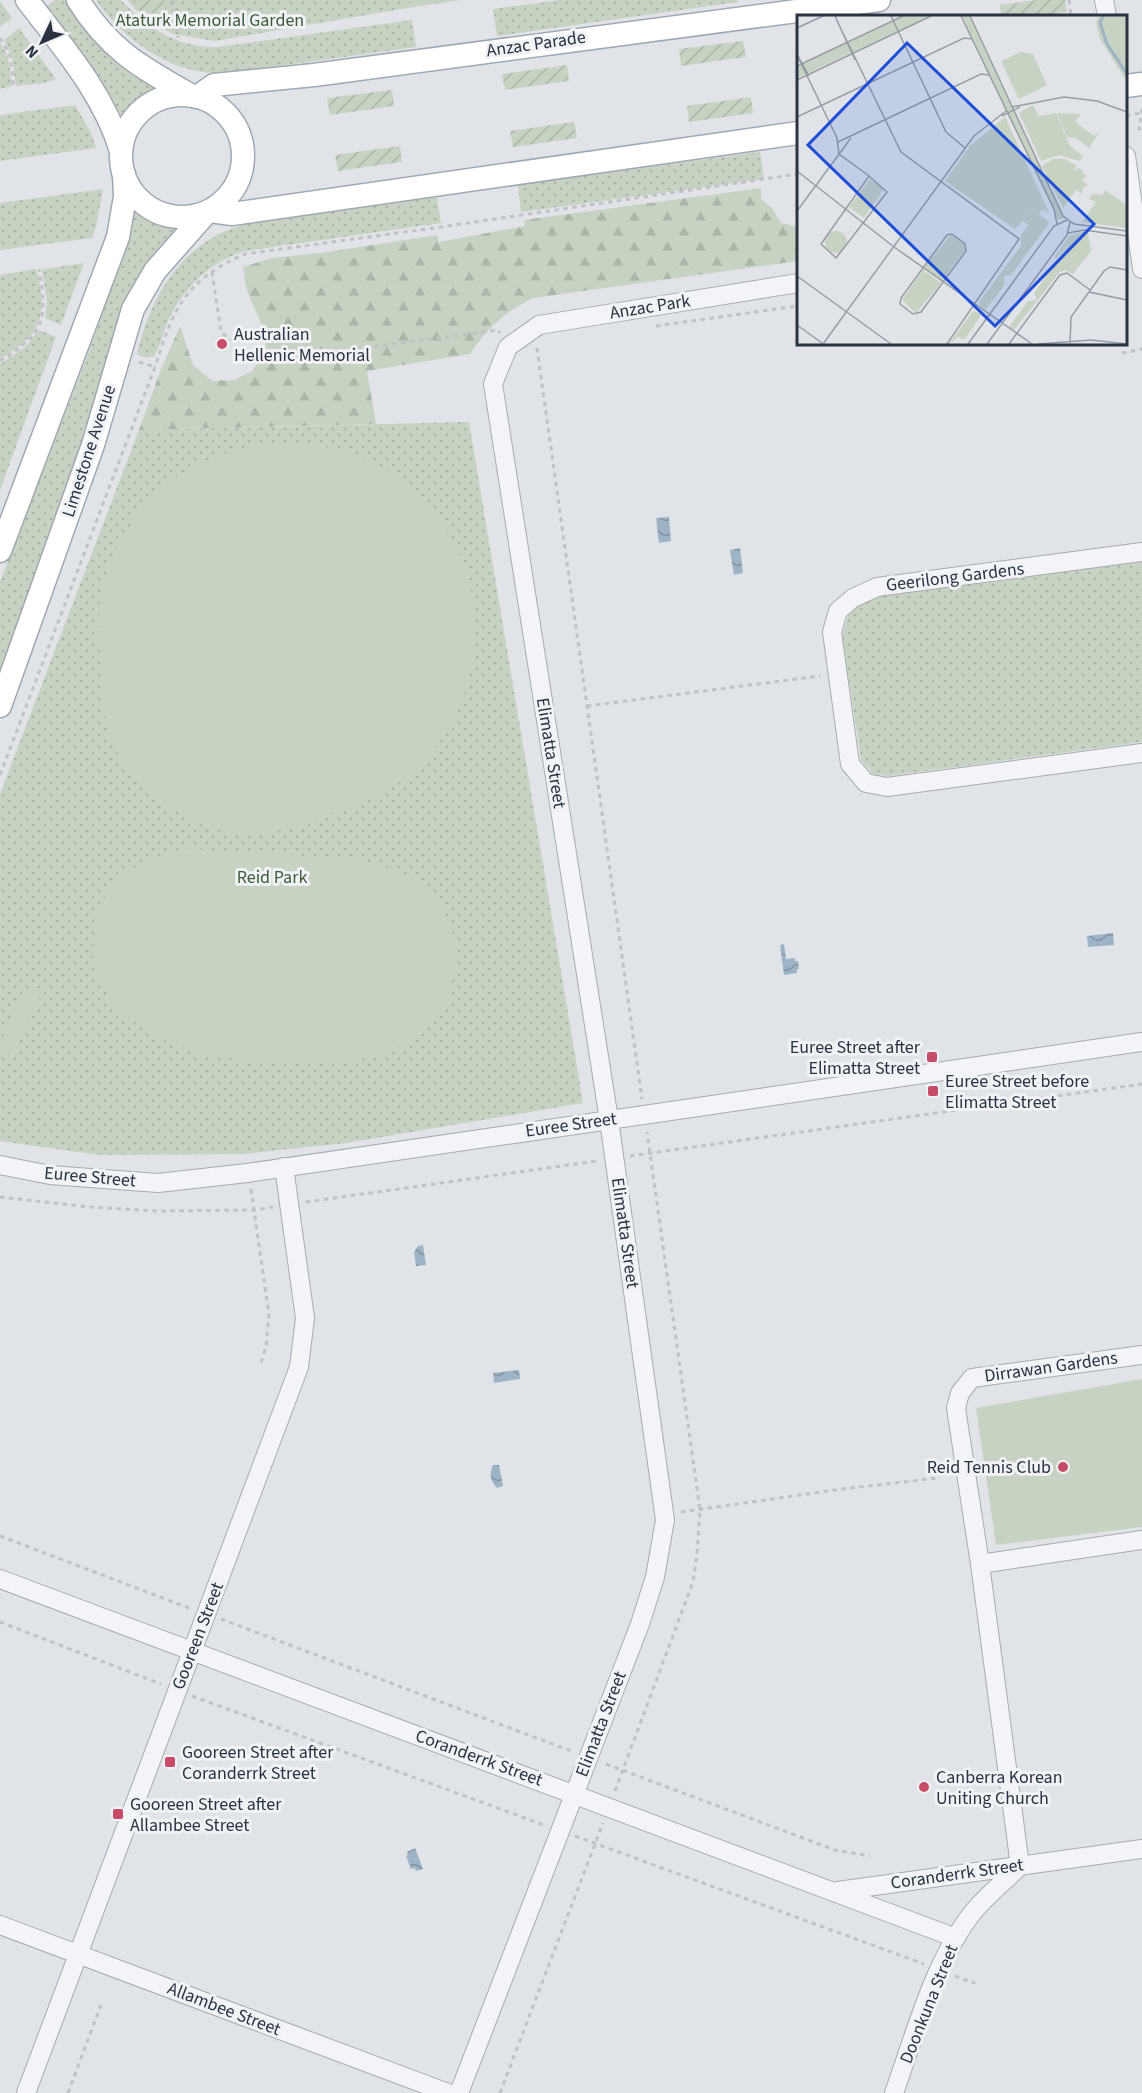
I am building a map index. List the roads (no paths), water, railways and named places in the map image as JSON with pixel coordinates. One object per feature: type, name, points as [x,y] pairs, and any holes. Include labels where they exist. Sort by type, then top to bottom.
[{"type":"main road","points":[[0,551],[118,237],[125,197],[121,151],[115,130],[94,90],[27,0]]},
{"type":"main road","points":[[78,0],[92,22],[113,46],[134,62],[195,97],[211,102],[233,122],[240,135],[243,165],[236,186],[222,203],[208,212],[192,217],[177,218],[156,212],[138,199],[124,174]]},
{"type":"main road","name":"Anzac Parade","points":[[195,97],[214,85],[326,73],[879,0]]},
{"type":"main road","points":[[1127,86],[1142,84]]},
{"type":"main road","points":[[121,151],[129,127],[145,108],[168,97],[195,97]]},
{"type":"main road","points":[[208,212],[232,214],[797,133]]},
{"type":"main road","name":"Limestone Avenue","points":[[0,706],[93,445],[133,309],[155,271],[208,212]]},
{"type":"street","points":[[1104,0],[1107,15]]},
{"type":"street","points":[[1127,172],[1134,230],[1142,269]]},
{"type":"street","name":"Anzac Park","points":[[508,347],[539,325],[797,283]]},
{"type":"street","name":"Elimatta Street","points":[[459,2093],[640,1624],[655,1577],[665,1520],[615,1158],[493,384],[508,347]]},
{"type":"street","name":"Geerilong Gardens","points":[[1142,552],[877,587],[853,598],[838,611],[832,632],[850,764],[866,783],[887,787],[1142,753]]},
{"type":"street","name":"Euree Street","points":[[0,1165],[50,1175],[158,1183],[284,1167],[1142,1042]]},
{"type":"street","name":"Gooreen Street","points":[[26,2093],[299,1367],[305,1318],[284,1167]]},
{"type":"street","name":"Dirrawan Gardens","points":[[1020,1866],[980,1564],[956,1408],[960,1393],[972,1378],[1142,1354]]},
{"type":"street","points":[[980,1564],[1142,1540]]},
{"type":"street","name":"Coranderrk Street","points":[[0,1579],[833,1891],[1142,1849]]},
{"type":"street","name":"Doonkuna Street","points":[[894,2093],[939,1969],[956,1938],[974,1911],[1020,1866]]},
{"type":"street","points":[[833,1891],[956,1938]]},
{"type":"street","name":"Allambee Street","points":[[0,1925],[448,2093]]},
{"type":"water","points":[[669,517],[671,541],[659,543],[656,518]]},
{"type":"water","points":[[740,548],[743,573],[734,575],[730,550]]},
{"type":"water","points":[[1113,933],[1114,945],[1088,947],[1087,936]]},
{"type":"water","points":[[784,944],[786,959],[795,958],[795,961],[798,961],[797,973],[784,975],[780,945]]},
{"type":"water","points":[[423,1245],[426,1265],[416,1266],[414,1252],[418,1246]]},
{"type":"water","points":[[519,1370],[520,1379],[494,1383],[493,1373]]},
{"type":"water","points":[[493,1465],[499,1465],[503,1486],[497,1488],[491,1477]]},
{"type":"water","points":[[415,1848],[423,1869],[416,1871],[415,1868],[411,1869],[406,1856],[407,1852]]},
{"type":"place","name":"Australian Hellenic Memorial","points":[[222,344]]},
{"type":"place","name":"Euree Street after Elimatta Street","points":[[932,1057]]},
{"type":"place","name":"Euree Street before Elimatta Street","points":[[933,1091]]},
{"type":"place","name":"Reid Tennis Club","points":[[1063,1467]]},
{"type":"place","name":"Gooreen Street after Coranderrk Street","points":[[170,1762]]},
{"type":"place","name":"Canberra Korean Uniting Church","points":[[924,1787]]},
{"type":"place","name":"Gooreen Street after Allambee Street","points":[[118,1814]]},
{"type":"park label","name":"Ataturk Memorial Garden","points":[[210,20]]},
{"type":"park label","name":"Reid Park","points":[[272,877]]}]
